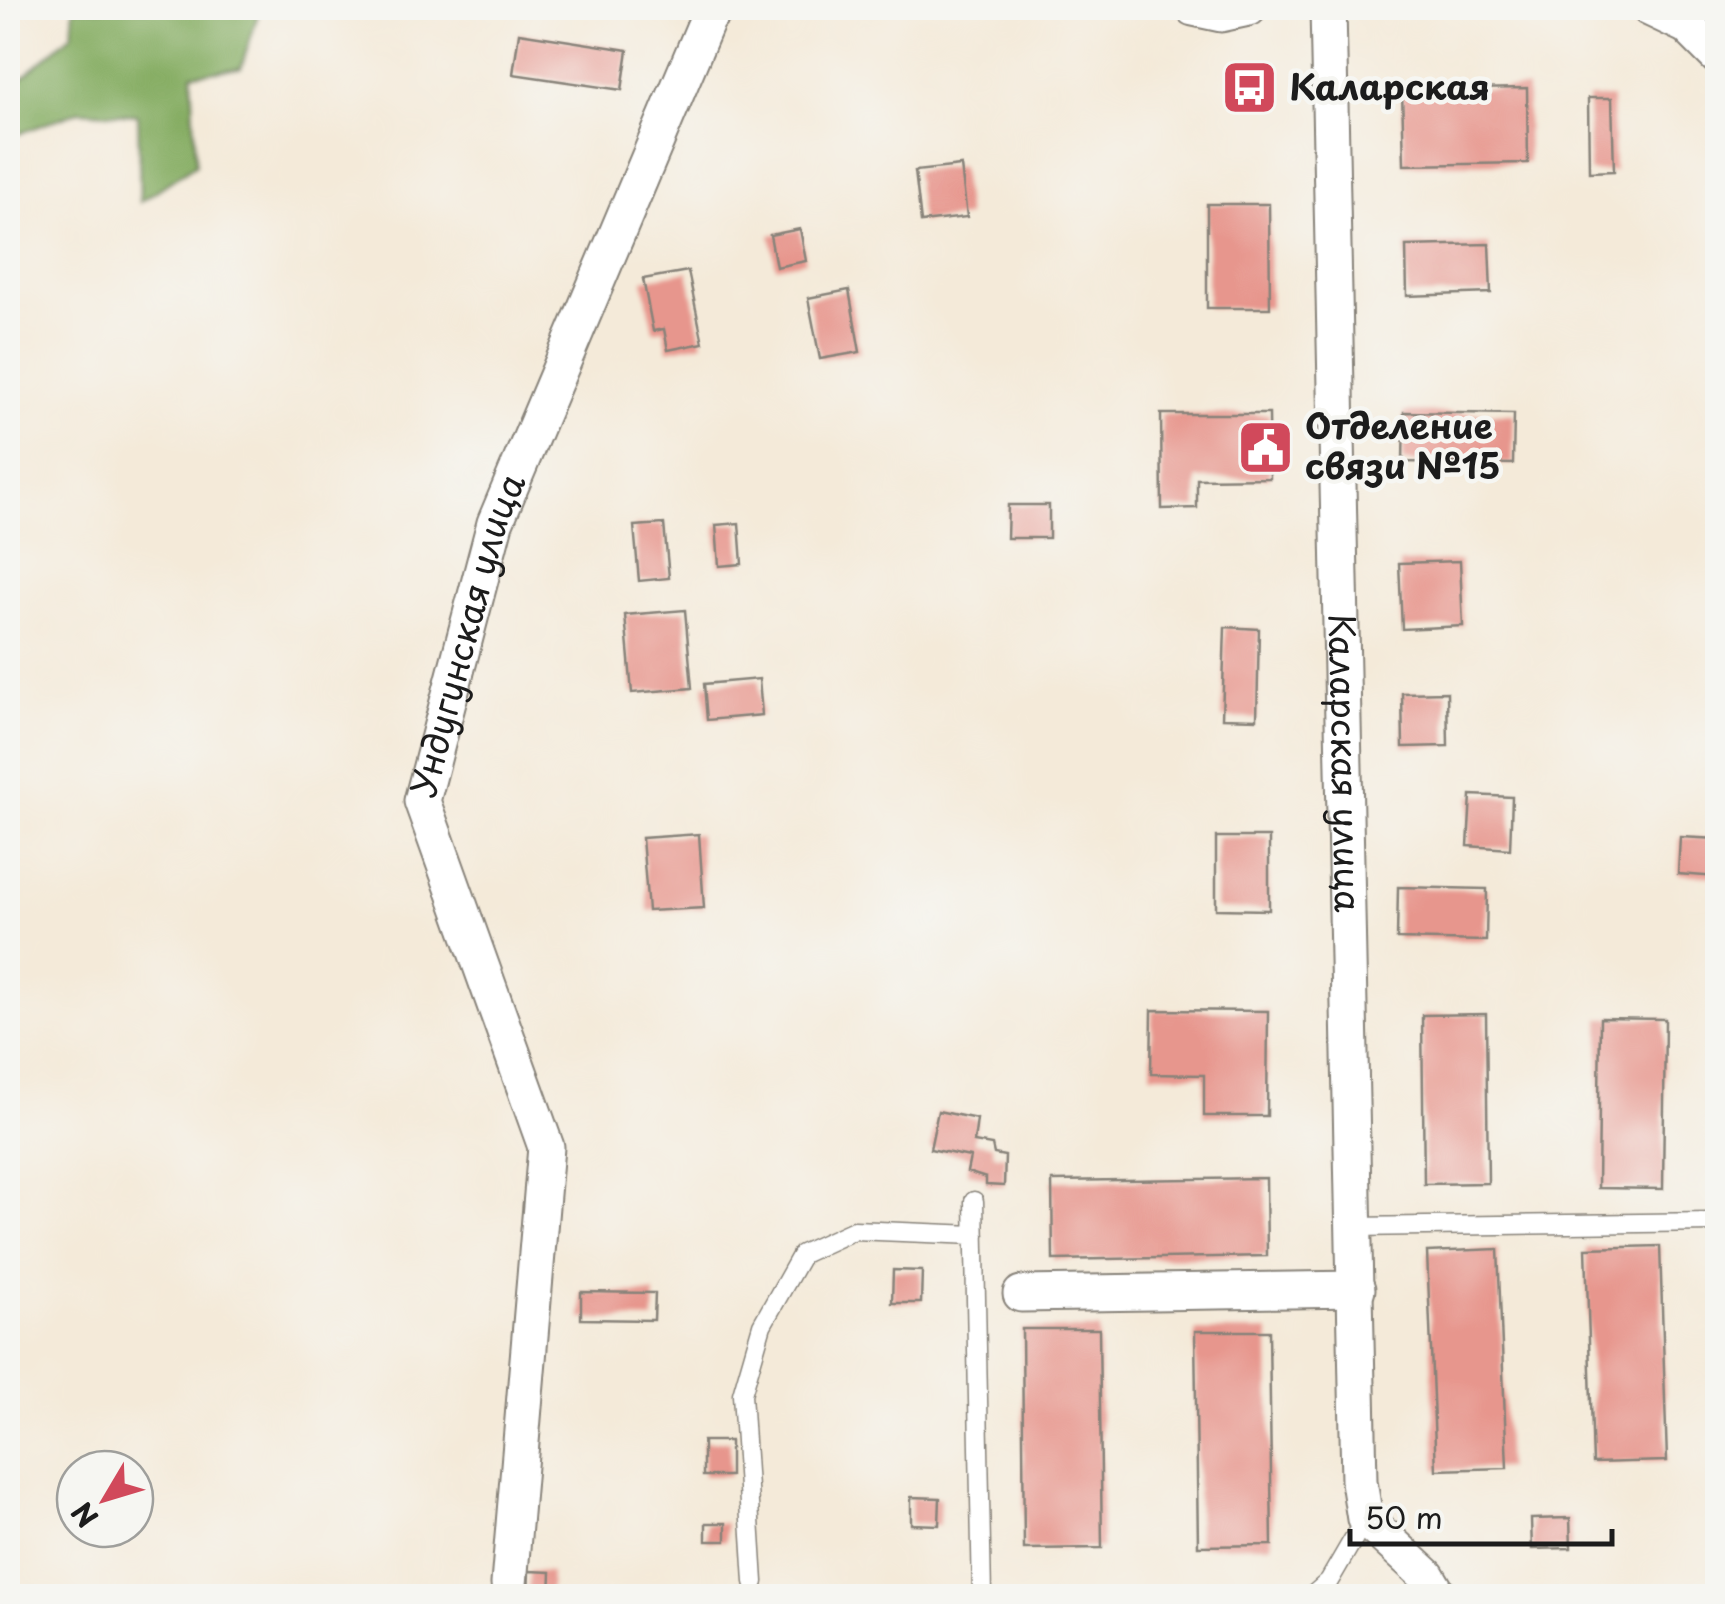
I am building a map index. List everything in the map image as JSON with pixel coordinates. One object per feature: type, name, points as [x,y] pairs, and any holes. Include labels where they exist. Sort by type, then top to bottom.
[{"type":"street","name":"Ундугунская улица","points":[[509,1584],[546,1147],[422,801],[495,523],[596,277],[708,18],[717,8]]},
{"type":"street","points":[[1194,8],[1221,14],[1248,8]]},
{"type":"street","name":"Каларская улица","points":[[1328,8],[1352,1227],[1358,1290],[1359,1481],[1365,1519]]},
{"type":"street","points":[[1649,8],[1688,26],[1718,57]]},
{"type":"street","points":[[1022,1294],[1358,1290]]},
{"type":"street","points":[[1365,1519],[1427,1576],[1438,1596]]},
{"type":"lane","points":[[974,1201],[982,1596]]},
{"type":"lane","points":[[1352,1227],[1713,1222]]},
{"type":"lane","points":[[754,1582],[742,1394],[762,1325],[802,1254],[854,1230],[975,1235]]},
{"type":"lane","points":[[1312,1596],[1329,1581],[1365,1519]]},
{"type":"green space","points":[[74,8],[240,8],[258,15],[241,68],[192,74],[196,164],[140,202],[138,115],[79,111],[8,138],[8,78],[13,86],[72,34]]},
{"type":"building","points":[[519,33],[628,50],[622,90],[513,74]]},
{"type":"building","points":[[1527,88],[1528,163],[1404,165],[1402,90]]},
{"type":"building","points":[[1588,98],[1612,98],[1614,171],[1589,172]]},
{"type":"building","points":[[961,166],[967,217],[921,222],[915,171]]},
{"type":"building","points":[[1207,204],[1269,204],[1270,308],[1207,308]]},
{"type":"building","points":[[800,229],[806,261],[776,267],[770,235]]},
{"type":"building","points":[[1489,244],[1491,293],[1407,296],[1406,246]]},
{"type":"building","points":[[688,271],[703,343],[668,350],[664,329],[653,331],[643,279]]},
{"type":"building","points":[[849,290],[860,352],[820,359],[808,298]]},
{"type":"building","points":[[1404,412],[1514,414],[1513,464],[1403,462]]},
{"type":"building","points":[[1161,414],[1269,414],[1270,478],[1197,479],[1197,508],[1162,509]]},
{"type":"building","points":[[1008,505],[1049,505],[1049,538],[1007,538]]},
{"type":"building","points":[[739,523],[742,564],[719,566],[716,525]]},
{"type":"building","points":[[664,524],[669,578],[639,581],[634,526]]},
{"type":"building","points":[[1460,561],[1463,626],[1402,629],[1399,563]]},
{"type":"building","points":[[685,610],[692,688],[632,693],[625,615]]},
{"type":"building","points":[[1225,627],[1259,629],[1257,719],[1222,718]]},
{"type":"building","points":[[759,679],[762,715],[707,720],[704,684]]},
{"type":"building","points":[[1447,692],[1448,746],[1403,747],[1402,693]]},
{"type":"building","points":[[1471,795],[1512,797],[1510,849],[1468,846]]},
{"type":"building","points":[[699,834],[704,908],[648,911],[642,838]]},
{"type":"building","points":[[1216,837],[1269,837],[1269,910],[1216,909]]},
{"type":"building","points":[[1680,837],[1718,839],[1718,877],[1678,874]]},
{"type":"building","points":[[1398,887],[1487,889],[1486,941],[1397,939]]},
{"type":"building","points":[[1152,1010],[1268,1011],[1267,1116],[1204,1116],[1204,1075],[1151,1074]]},
{"type":"building","points":[[1486,1014],[1488,1183],[1424,1184],[1422,1015]]},
{"type":"building","points":[[1600,1018],[1665,1019],[1663,1189],[1598,1188]]},
{"type":"building","points":[[1712,1050],[1718,1050],[1718,1102],[1711,1102]]},
{"type":"building","points":[[938,1111],[977,1119],[974,1142],[992,1145],[994,1154],[1005,1156],[1004,1186],[986,1185],[986,1178],[967,1172],[970,1157],[930,1149]]},
{"type":"building","points":[[1266,1178],[1267,1256],[1053,1260],[1052,1181]]},
{"type":"building","points":[[1660,1246],[1667,1461],[1593,1463],[1586,1248]]},
{"type":"building","points":[[1498,1249],[1507,1468],[1436,1470],[1427,1252]]},
{"type":"building","points":[[893,1270],[922,1271],[921,1303],[892,1303]]},
{"type":"building","points":[[581,1292],[655,1293],[654,1320],[581,1319]]},
{"type":"building","points":[[1022,1329],[1099,1329],[1102,1548],[1024,1549]]},
{"type":"building","points":[[1195,1331],[1269,1331],[1272,1545],[1198,1546]]},
{"type":"building","points":[[703,1441],[730,1441],[730,1476],[703,1476]]},
{"type":"building","points":[[911,1497],[940,1498],[939,1525],[911,1524]]},
{"type":"building","points":[[1570,1518],[1571,1548],[1532,1549],[1531,1519]]},
{"type":"building","points":[[706,1523],[726,1523],[726,1541],[706,1541]]},
{"type":"building","points":[[529,1571],[551,1572],[550,1596],[528,1596]]},
{"type":"place","name":"Каларская","points":[[1250,88]]},
{"type":"place","name":"Отделение связи №15","points":[[1266,447]]}]
